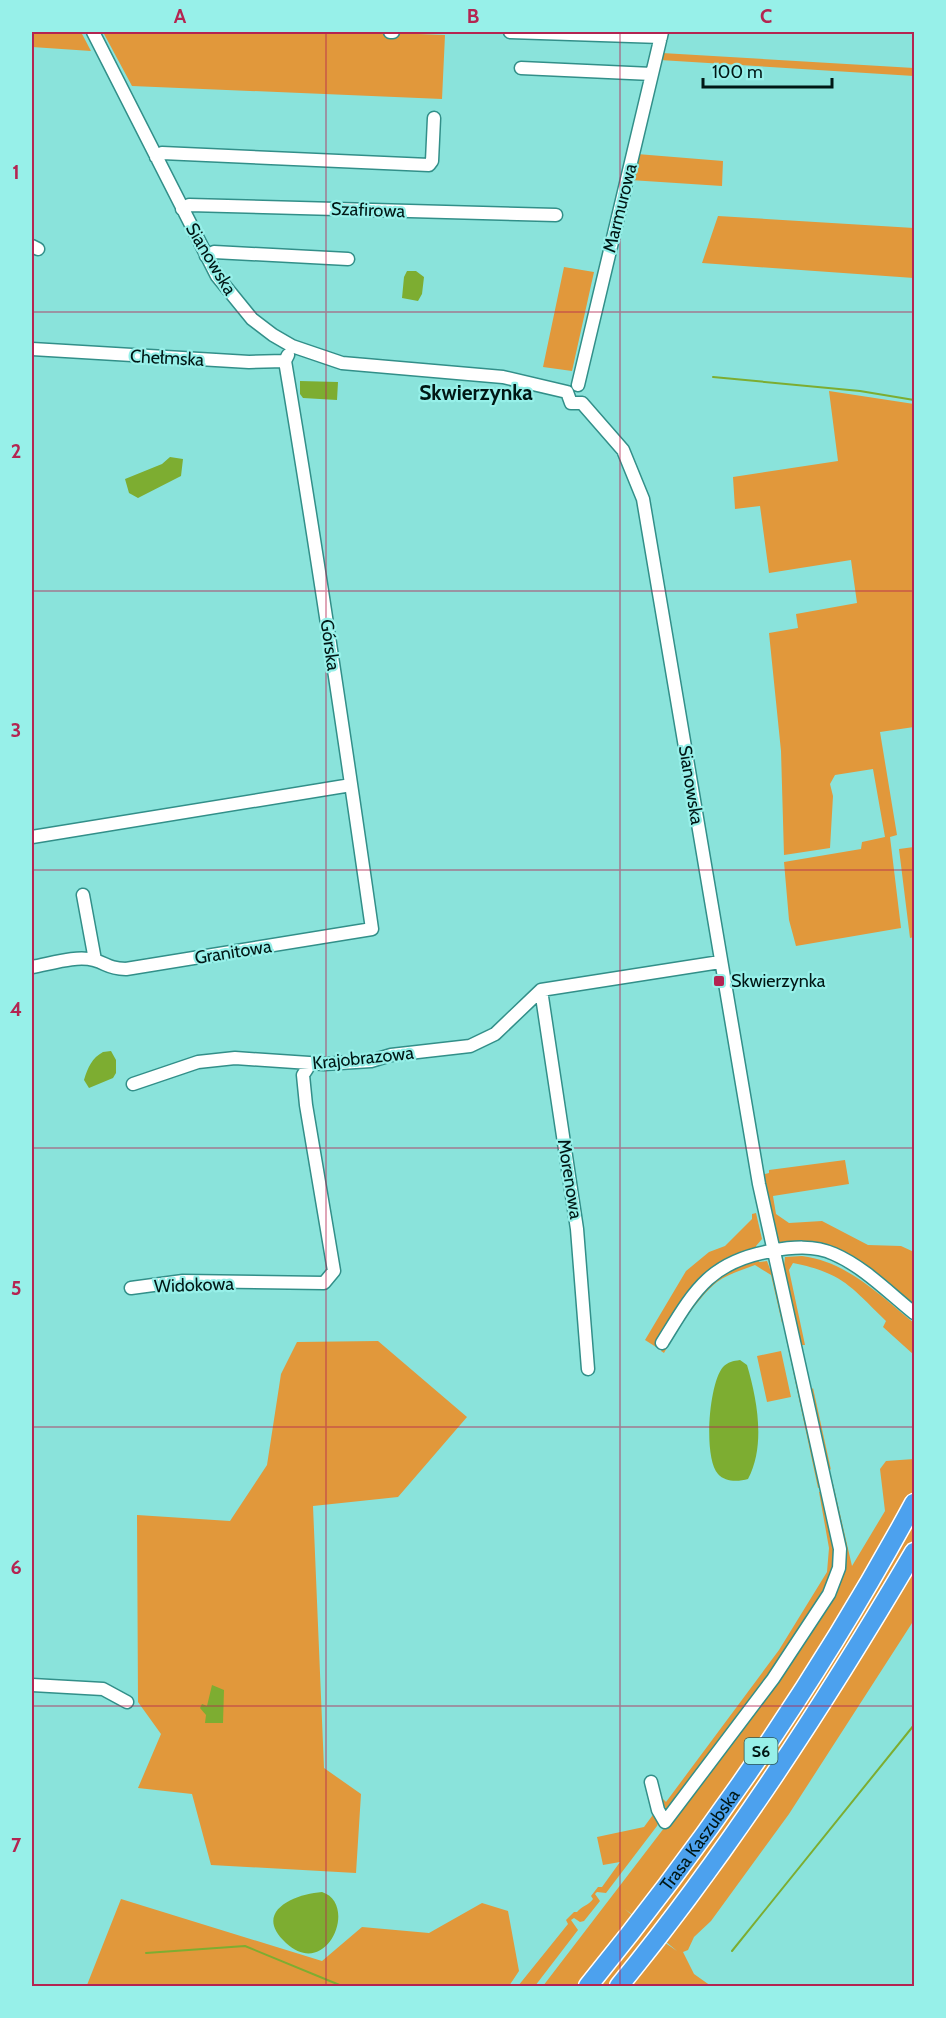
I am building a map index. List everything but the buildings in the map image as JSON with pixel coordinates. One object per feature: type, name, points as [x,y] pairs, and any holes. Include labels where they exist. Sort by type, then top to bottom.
[{"type":"highway","name":"Trasa Kaszubska","points":[[588,1986],[662,1892],[781,1723],[838,1634],[915,1503]]},
{"type":"highway","name":"Trasa Kaszubska","points":[[619,1986],[678,1911],[801,1736],[915,1552]]},
{"type":"street","name":"Sianowska","points":[[93,32],[206,256],[235,299],[252,319],[292,346],[321,358],[353,365],[503,377],[572,388],[571,403],[582,403],[623,450],[643,499],[759,1184],[772,1250],[835,1519],[840,1550],[839,1568],[829,1594],[773,1678],[665,1822],[658,1810],[651,1782]]},
{"type":"street","points":[[510,32],[661,34]]},
{"type":"street","name":"Marmurowa","points":[[572,388],[661,34]]},
{"type":"street","points":[[521,68],[652,74]]},
{"type":"street","points":[[156,157],[162,153],[429,165],[432,161],[434,118]]},
{"type":"street","name":"Szafirowa","points":[[182,209],[189,205],[556,215]]},
{"type":"street","points":[[206,256],[214,252],[348,259]]},
{"type":"street","points":[[285,361],[292,346]]},
{"type":"street","name":"Chełmska","points":[[32,348],[249,362],[285,361]]},
{"type":"street","name":"Górska","points":[[285,361],[372,929]]},
{"type":"street","points":[[32,837],[351,785]]},
{"type":"street","points":[[32,967],[94,960],[83,895]]},
{"type":"street","name":"Granitowa","points":[[94,960],[108,968],[126,969],[372,929]]},
{"type":"street","points":[[541,990],[720,962]]},
{"type":"street","name":"Krajobrazowa","points":[[133,1084],[198,1062],[235,1058],[310,1064],[371,1061],[391,1055],[470,1046],[495,1034],[541,990]]},
{"type":"street","name":"Morenowa","points":[[541,990],[577,1229],[588,1369]]},
{"type":"street","name":"Widokowa","points":[[131,1288],[183,1281],[258,1284],[324,1283],[334,1271],[306,1105],[303,1075],[310,1064]]},
{"type":"street","points":[[662,1343],[690,1298],[710,1275],[739,1258],[772,1250],[802,1247],[835,1254],[915,1313]]},
{"type":"street","points":[[32,1685],[102,1689],[126,1702]]},
{"type":"shaded area","points":[[32,32],[81,32],[91,51],[32,47]]},
{"type":"shaded area","points":[[103,32],[363,32],[445,35],[442,99],[132,86]]},
{"type":"shaded area","points":[[662,53],[914,68],[914,76],[660,60]]},
{"type":"shaded area","points":[[637,154],[723,161],[722,186],[630,180]]},
{"type":"shaded area","points":[[718,216],[914,228],[914,278],[702,263]]},
{"type":"shaded area","points":[[564,267],[594,272],[572,371],[543,367]]},
{"type":"shaded area","points":[[407,271],[416,271],[424,277],[422,294],[418,301],[402,298],[404,277]]},
{"type":"shaded area","points":[[300,381],[338,382],[337,400],[303,398],[300,394]]},
{"type":"shaded area","points":[[829,391],[914,404],[914,727],[880,732],[897,835],[890,837],[901,928],[796,946],[789,920],[784,862],[861,849],[862,842],[885,837],[873,769],[835,775],[830,784],[833,796],[830,848],[784,855],[781,751],[769,633],[798,628],[796,614],[857,603],[851,560],[769,573],[760,506],[735,509],[733,477],[838,461]]},
{"type":"shaded area","points":[[170,457],[183,459],[181,476],[138,498],[129,493],[125,479],[162,464]]},
{"type":"shaded area","points":[[914,847],[914,937],[910,938],[899,849]]},
{"type":"shaded area","points":[[111,1051],[116,1060],[116,1073],[113,1078],[89,1088],[84,1080],[87,1071],[93,1060],[103,1052]]},
{"type":"shaded area","points":[[845,1160],[849,1184],[773,1196],[776,1214],[789,1223],[822,1221],[868,1245],[901,1246],[914,1252],[914,1309],[855,1262],[778,1244],[761,1175],[769,1173],[769,1170]]},
{"type":"shaded area","points":[[756,1213],[762,1239],[756,1246],[756,1250],[731,1258],[656,1347],[645,1340],[686,1271],[709,1252],[725,1246],[752,1219],[752,1214]]},
{"type":"shaded area","points":[[802,1256],[818,1259],[848,1272],[876,1291],[914,1323],[914,1355],[883,1327],[886,1321],[845,1283],[824,1272],[793,1263],[789,1270],[805,1345],[800,1345],[780,1267],[784,1266],[785,1257]]},
{"type":"shaded area","points":[[758,1258],[759,1262],[767,1261],[770,1269],[773,1268],[784,1322],[782,1323],[771,1275],[755,1265],[735,1272],[710,1288],[688,1315],[664,1353],[661,1351],[700,1292],[721,1273]]},
{"type":"shaded area","points":[[786,1338],[789,1338],[822,1487],[818,1488]]},
{"type":"shaded area","points":[[378,1341],[467,1417],[398,1497],[313,1506],[324,1768],[361,1794],[356,1873],[211,1865],[192,1794],[138,1788],[161,1734],[138,1702],[137,1515],[230,1521],[267,1465],[281,1374],[297,1342]]},
{"type":"shaded area","points":[[781,1351],[791,1397],[767,1402],[757,1356]]},
{"type":"shaded area","points":[[740,1360],[747,1365],[751,1378],[758,1437],[754,1466],[748,1479],[736,1481],[728,1480],[718,1474],[713,1465],[709,1437],[711,1403],[718,1375],[727,1364]]},
{"type":"shaded area","points":[[813,1388],[831,1470],[827,1466],[810,1391]]},
{"type":"shaded area","points":[[914,1459],[914,1490],[819,1653],[730,1786],[634,1916],[625,1909],[634,1917],[578,1986],[543,1986],[779,1678],[839,1585],[846,1553],[831,1475],[852,1566],[885,1511],[880,1469],[886,1461]]},
{"type":"shaded area","points":[[823,1491],[837,1547],[835,1571],[789,1651],[668,1810],[663,1810],[658,1794],[666,1802],[779,1650],[827,1572],[829,1548],[819,1492]]},
{"type":"shaded area","points":[[914,1516],[914,1545],[810,1717],[613,1986],[594,1986]]},
{"type":"shaded area","points":[[914,1570],[914,1620],[789,1814],[711,1921],[694,1937],[688,1950],[683,1952],[694,1974],[711,1986],[629,1986],[664,1942],[677,1951],[665,1941],[795,1759],[856,1666]]},
{"type":"shaded area","points":[[212,1685],[224,1690],[223,1723],[205,1723],[206,1715],[200,1708],[202,1704],[207,1706]]},
{"type":"shaded area","points":[[655,1812],[659,1821],[657,1826],[606,1893],[597,1892],[595,1894],[600,1901],[584,1921],[580,1922],[574,1918],[571,1920],[578,1930],[535,1986],[518,1986],[568,1924],[566,1920],[593,1899],[591,1896],[598,1887],[602,1887],[620,1862],[603,1865],[597,1837],[644,1827]]},
{"type":"shaded area","points":[[322,1892],[333,1899],[338,1910],[338,1923],[325,1947],[314,1953],[301,1952],[286,1943],[277,1932],[273,1922],[275,1914],[289,1901],[311,1893]]},
{"type":"shaded area","points":[[121,1899],[322,1961],[362,1927],[429,1933],[482,1903],[508,1911],[519,1971],[509,1986],[83,1986],[87,1985]]},
{"type":"waterway","points":[[713,377],[860,391],[914,400]]},
{"type":"waterway","points":[[732,1951],[914,1725]]},
{"type":"waterway","points":[[146,1953],[245,1946],[342,1986]]},
{"type":"place","name":"Skwierzynka","points":[[719,981]]},
{"type":"district","name":"Skwierzynka","points":[[476,393]]}]
